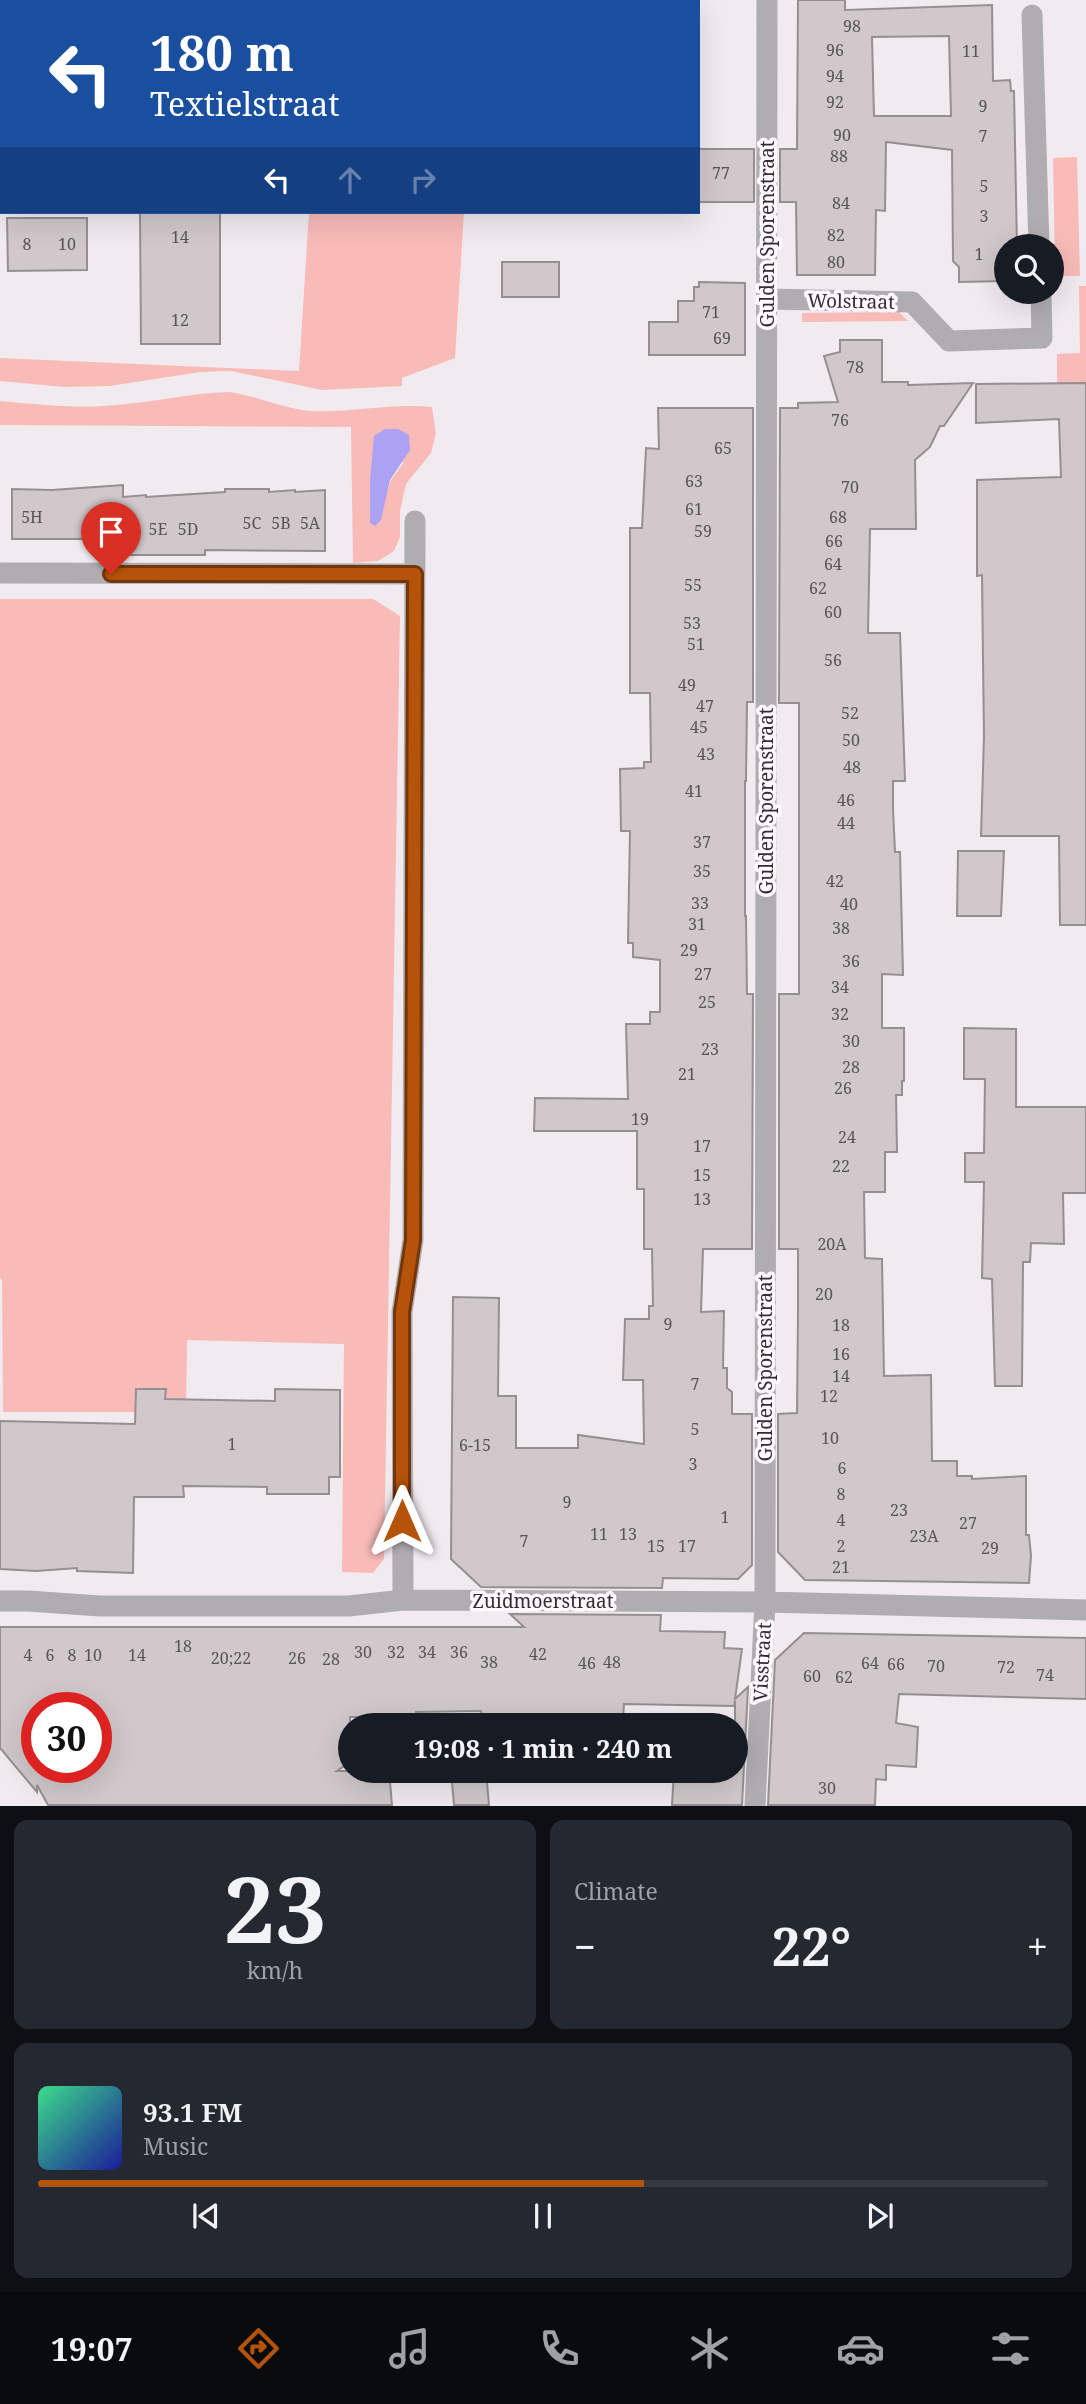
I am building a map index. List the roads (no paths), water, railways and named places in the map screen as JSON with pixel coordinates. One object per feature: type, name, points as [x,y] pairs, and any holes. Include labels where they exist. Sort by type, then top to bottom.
[{"type":"street","name":"Gulden Sporenstraat","points":[[765,1602],[767,0]]},
{"type":"street","points":[[1032,15],[1039,234]]},
{"type":"street","name":"Wolstraat","points":[[766,299],[912,302],[948,341],[1042,338],[1041,304]]},
{"type":"street","points":[[403,1600],[402,1312],[413,1227],[415,521]]},
{"type":"street","points":[[0,573],[415,574]]},
{"type":"street","name":"Zuidmoerstraat","points":[[0,1601],[100,1606],[349,1606],[403,1600],[765,1602],[1086,1610]]},
{"type":"street","name":"Visstraat","points":[[755,1805],[765,1602]]}]
